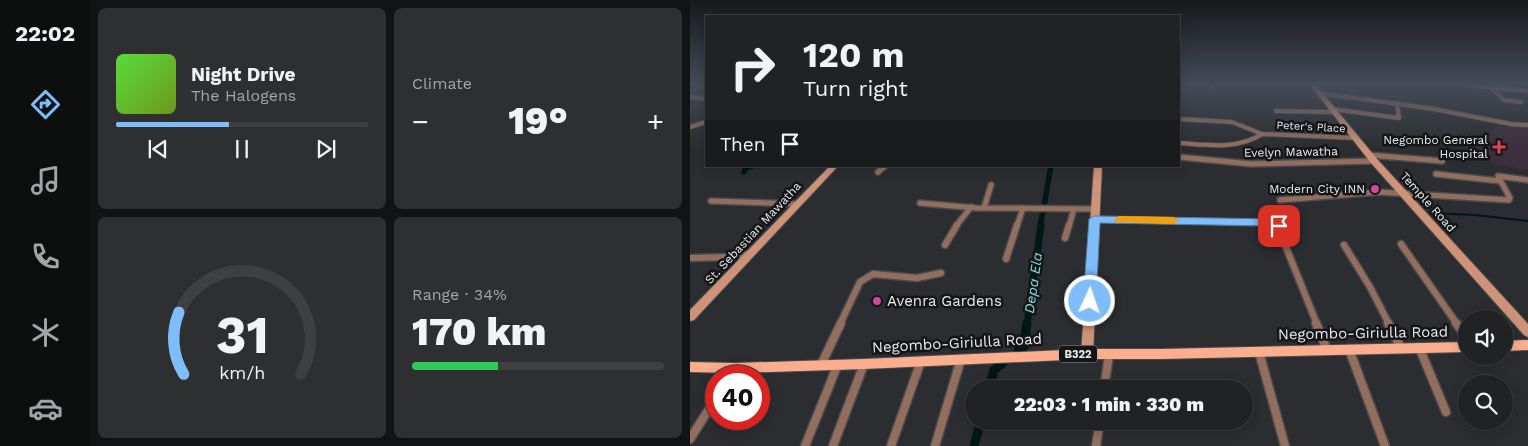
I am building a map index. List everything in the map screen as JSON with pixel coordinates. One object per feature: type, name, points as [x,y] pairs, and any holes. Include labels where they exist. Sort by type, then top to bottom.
[{"type":"main road","points":[[1513,346],[1528,345]]},
{"type":"main road","name":"Negombo-Giriulla Road","points":[[770,369],[838,364],[1087,354],[1458,347]]},
{"type":"main road","name":"Negombo-Giriulla Road","points":[[690,366],[705,368]]},
{"type":"street","name":"Temple Road","points":[[1330,106],[1371,158],[1528,332]]},
{"type":"street","points":[[1276,112],[1333,110],[1399,118],[1397,106]]},
{"type":"street","points":[[1411,106],[1511,124],[1528,125]]},
{"type":"street","points":[[1180,119],[1229,121],[1252,128],[1262,134]]},
{"type":"street","points":[[690,127],[705,122]]},
{"type":"street","name":"Peter's Place","points":[[1180,143],[1240,143],[1256,139],[1262,134],[1356,138]]},
{"type":"street","name":"Evelyn Mawatha","points":[[1180,156],[1250,164],[1371,158],[1442,161]]},
{"type":"street","name":"St. Sebastian Mawatha","points":[[690,318],[833,167]]},
{"type":"street","points":[[878,172],[884,167]]},
{"type":"street","points":[[1087,354],[1098,167]]},
{"type":"street","points":[[1436,174],[1528,180]]},
{"type":"street","points":[[1280,200],[1379,192],[1402,192],[1509,200],[1510,198],[1500,178]]},
{"type":"street","points":[[984,208],[991,185]]},
{"type":"street","points":[[711,201],[797,204]]},
{"type":"street","points":[[920,203],[984,208],[1074,209],[1095,214],[1275,223],[1279,226],[1327,350]]},
{"type":"street","points":[[945,245],[956,226],[972,207]]},
{"type":"street","points":[[1006,259],[1023,208]]},
{"type":"street","points":[[1065,238],[1074,209]]},
{"type":"street","points":[[1401,244],[1458,326]]},
{"type":"street","points":[[1344,245],[1370,287],[1401,348]]},
{"type":"street","points":[[690,258],[728,257],[750,254]]},
{"type":"street","points":[[821,365],[860,282],[873,274],[917,278],[942,273]]},
{"type":"street","points":[[1419,347],[1446,412]]},
{"type":"street","points":[[1350,348],[1385,446]]},
{"type":"street","points":[[1259,352],[1285,446]]},
{"type":"street","points":[[1105,380],[1109,354]]},
{"type":"street","points":[[936,446],[961,359]]},
{"type":"street","points":[[891,446],[921,362]]},
{"type":"street","points":[[805,446],[838,364]]},
{"type":"street","points":[[833,446],[864,364]]},
{"type":"street","points":[[690,440],[705,416]]},
{"type":"street","points":[[1096,446],[1099,430]]},
{"type":"shaded area","name":"Negombo General Hospital","points":[[1511,124],[1528,125],[1528,170],[1498,165],[1477,154],[1463,141],[1466,139],[1483,138],[1496,127],[1514,127]]},
{"type":"waterway","points":[[744,172],[749,167]]},
{"type":"waterway","points":[[1044,206],[1051,167]]},
{"type":"waterway","name":"Depa Ela","points":[[1040,226],[1043,211]]},
{"type":"waterway","points":[[1430,213],[1475,215],[1528,221]]},
{"type":"waterway","name":"Depa Ela","points":[[1027,324],[1041,225]]},
{"type":"waterway","name":"Depa Ela","points":[[1018,351],[1024,347],[1027,323]]},
{"type":"waterway","points":[[991,380],[994,370],[1003,363]]},
{"type":"waterway","points":[[974,446],[978,430]]},
{"type":"slow traffic","points":[[1119,220],[1173,220]]},
{"type":"place","name":"Negombo General Hospital","points":[[1499,147]]},
{"type":"place","name":"Modern City INN","points":[[1375,189]]},
{"type":"place","name":"Avenra Gardens","points":[[877,301]]},
{"type":"route","points":[[1090,301],[1094,219],[1275,223],[1279,226]]}]
